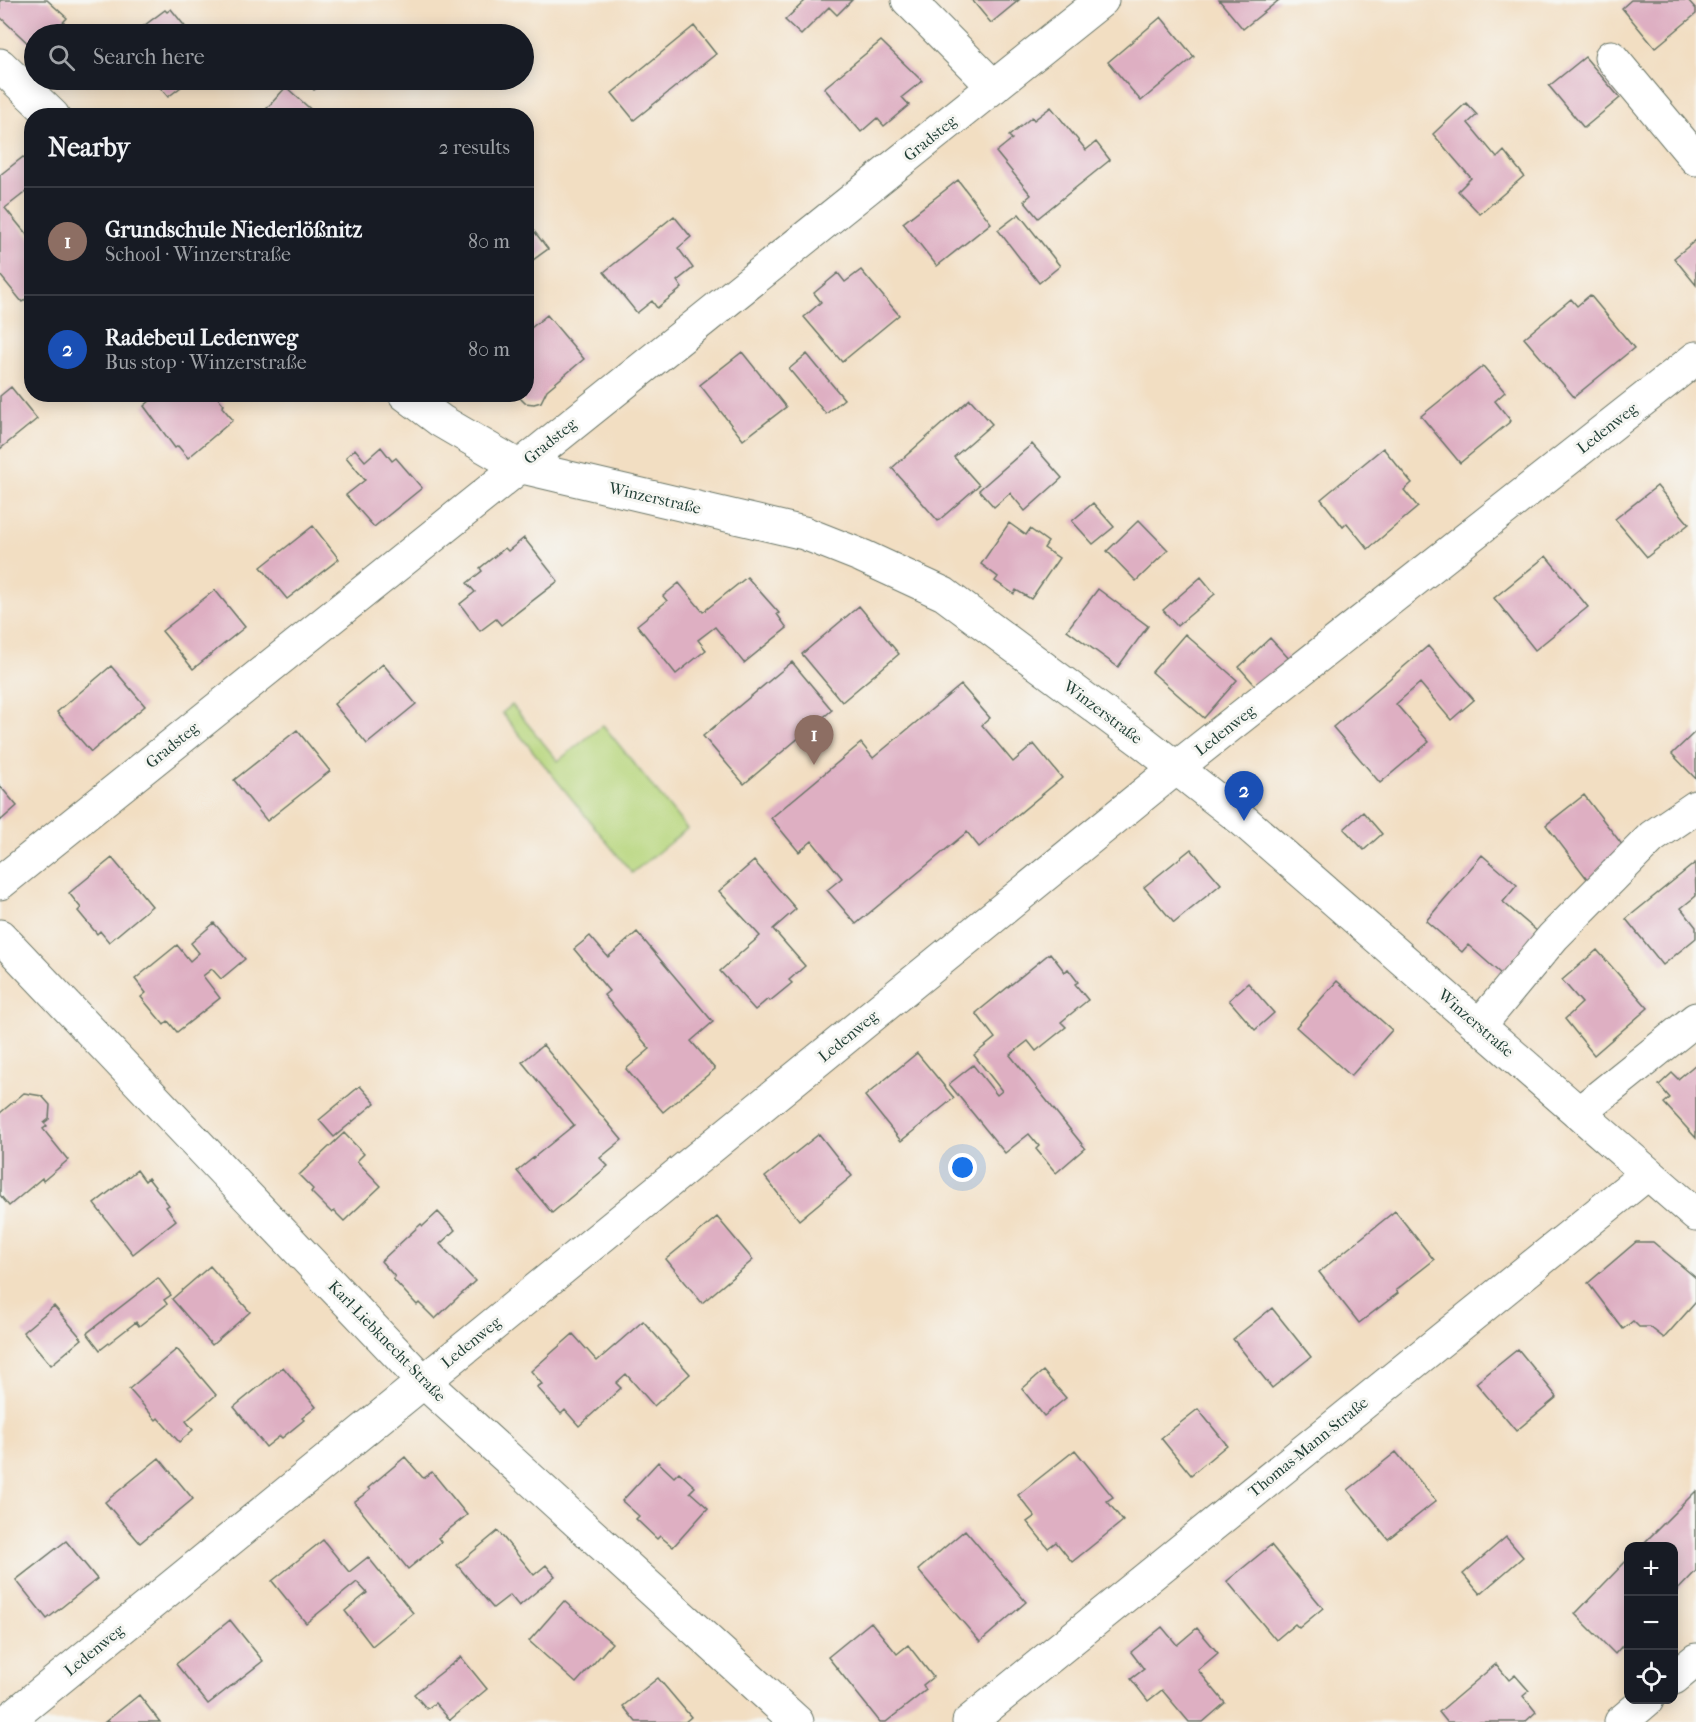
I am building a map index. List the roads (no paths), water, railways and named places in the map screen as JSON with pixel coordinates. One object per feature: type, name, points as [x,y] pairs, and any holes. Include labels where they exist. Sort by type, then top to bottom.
[{"type":"street","points":[[908,0],[994,87]]},
{"type":"street","name":"Gradsteg","points":[[0,883],[1102,0]]},
{"type":"street","points":[[1611,57],[1696,159]]},
{"type":"street","points":[[0,65],[24,88]]},
{"type":"street","points":[[26,90],[45,108]]},
{"type":"street","name":"Ledenweg","points":[[6,1722],[1176,768],[1696,358]]},
{"type":"street","name":"Winzerstraße","points":[[416,402],[441,421],[519,466],[804,533],[944,594],[1244,821],[1696,1215]]},
{"type":"street","points":[[1479,1026],[1553,937],[1653,837],[1696,807]]},
{"type":"street","name":"Karl-Liebknecht-Straße","points":[[0,936],[423,1381],[797,1722]]},
{"type":"street","points":[[1579,1113],[1696,1019]]},
{"type":"street","name":"Thomas-Mann-Straße","points":[[969,1722],[1648,1173]]},
{"type":"street","points":[[1678,1675],[1696,1660]]},
{"type":"street","points":[[1621,1722],[1642,1704]]},
{"type":"place","name":"Grundschule Niederlößnitz","points":[[814,765]]},
{"type":"place","name":"Radebeul Ledenweg","points":[[1244,821]]}]
